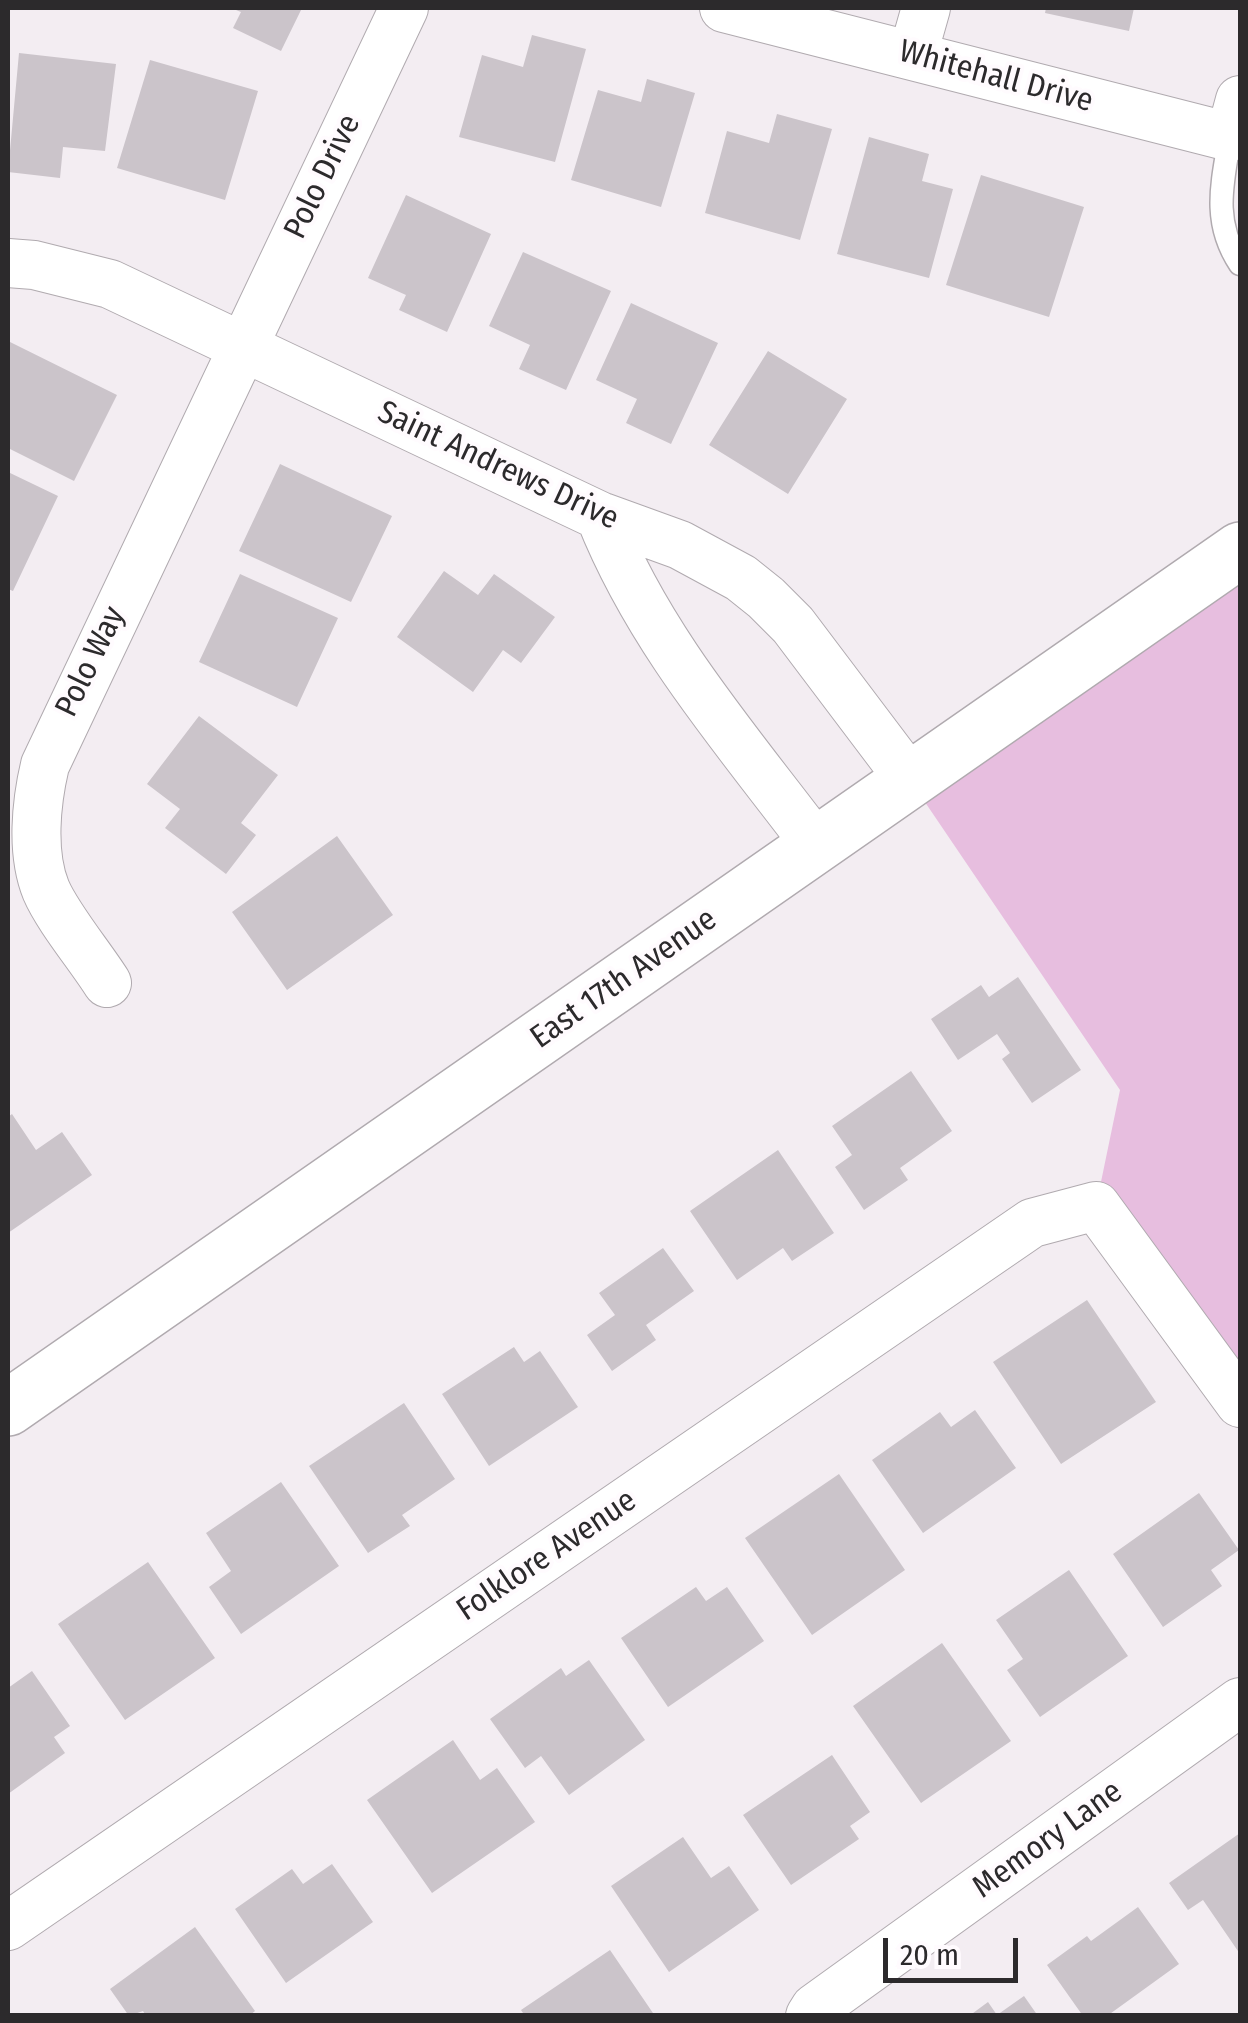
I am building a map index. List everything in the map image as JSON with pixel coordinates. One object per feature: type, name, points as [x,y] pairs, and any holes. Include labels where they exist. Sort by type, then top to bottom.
[{"type":"main road","name":"East 17th Avenue","points":[[8,1408],[1240,550]]},
{"type":"street","name":"Polo Drive","points":[[242,346],[404,8]]},
{"type":"street","name":"Whitehall Drive","points":[[724,8],[913,54],[1235,118]]},
{"type":"street","points":[[913,54],[926,8]]},
{"type":"street","name":"Saint Andrews Drive","points":[[8,263],[34,265],[110,284],[600,516],[680,545],[741,578],[793,625],[910,780]]},
{"type":"street","name":"Polo Way","points":[[107,983],[46,891],[38,838],[40,784],[52,746],[242,346]]},
{"type":"street","points":[[600,516],[630,584],[660,634],[696,688],[816,845]]},
{"type":"street","name":"Folklore Avenue","points":[[8,1926],[1032,1223],[1096,1206],[1240,1403]]},
{"type":"street","name":"Memory Lane","points":[[810,2016],[815,2008],[1240,1702]]},
{"type":"lane","points":[[1235,118],[1219,199],[1222,226],[1240,264]]},
{"type":"shaded area","points":[[1240,550],[1240,1403],[1096,1206],[1120,1090],[910,780]]},
{"type":"building","points":[[231,8],[302,8],[281,51],[233,28],[241,12]]},
{"type":"building","points":[[1046,8],[1134,8],[1129,31],[1045,13]]},
{"type":"building","points":[[532,35],[586,49],[555,162],[459,137],[482,55],[523,67]]},
{"type":"building","points":[[19,53],[116,64],[105,151],[63,147],[60,178],[8,172]]},
{"type":"building","points":[[150,60],[258,91],[225,200],[117,168]]},
{"type":"building","points":[[647,79],[695,93],[661,207],[571,180],[598,90],[641,102]]},
{"type":"building","points":[[777,114],[832,129],[800,240],[705,213],[727,131],[769,143]]},
{"type":"building","points":[[869,137],[929,154],[922,181],[953,189],[929,278],[837,254]]},
{"type":"building","points":[[981,175],[1084,207],[1049,317],[946,285]]},
{"type":"building","points":[[406,195],[491,234],[447,332],[399,310],[406,295],[368,278]]},
{"type":"building","points":[[523,252],[611,291],[566,390],[519,369],[530,345],[489,326]]},
{"type":"building","points":[[631,303],[718,343],[671,444],[626,423],[637,399],[596,380]]},
{"type":"building","points":[[8,341],[117,395],[74,481],[8,448]]},
{"type":"building","points":[[768,351],[847,399],[788,494],[709,445]]},
{"type":"building","points":[[280,464],[392,516],[351,602],[239,551]]},
{"type":"building","points":[[8,472],[58,496],[13,591],[8,589]]},
{"type":"building","points":[[444,571],[478,595],[494,574],[555,617],[521,663],[503,650],[473,692],[397,637]]},
{"type":"building","points":[[240,574],[338,618],[297,707],[199,662]]},
{"type":"building","points":[[199,716],[278,775],[241,823],[256,835],[226,874],[165,828],[180,809],[147,784]]},
{"type":"building","points":[[337,836],[393,915],[287,990],[232,912]]},
{"type":"building","points":[[1018,977],[1081,1070],[1032,1103],[1002,1059],[1010,1053],[997,1034],[958,1060],[931,1019],[981,985],[989,997]]},
{"type":"building","points":[[911,1071],[952,1131],[900,1168],[908,1180],[864,1210],[835,1167],[852,1155],[832,1126]]},
{"type":"building","points":[[12,1114],[36,1150],[62,1132],[92,1175],[8,1233],[8,1117]]},
{"type":"building","points":[[778,1150],[834,1233],[792,1261],[783,1248],[737,1280],[690,1211]]},
{"type":"building","points":[[663,1248],[694,1291],[646,1325],[656,1340],[612,1371],[587,1335],[615,1315],[599,1293]]},
{"type":"building","points":[[1087,1300],[1156,1402],[1061,1464],[993,1362]]},
{"type":"building","points":[[514,1347],[524,1362],[540,1351],[578,1407],[489,1466],[442,1394]]},
{"type":"building","points":[[404,1403],[455,1479],[402,1515],[410,1526],[368,1553],[309,1466]]},
{"type":"building","points":[[975,1410],[1016,1468],[923,1533],[872,1460],[940,1412],[951,1427]]},
{"type":"building","points":[[839,1474],[905,1570],[812,1635],[745,1538]]},
{"type":"building","points":[[281,1482],[339,1566],[241,1634],[209,1587],[231,1571],[206,1533]]},
{"type":"building","points":[[1199,1493],[1239,1550],[1211,1570],[1222,1586],[1163,1627],[1113,1554]]},
{"type":"building","points":[[148,1562],[215,1658],[125,1720],[58,1624]]},
{"type":"building","points":[[1069,1570],[1128,1656],[1040,1717],[1007,1670],[1023,1659],[996,1620]]},
{"type":"building","points":[[696,1587],[706,1601],[727,1587],[764,1641],[668,1707],[621,1638]]},
{"type":"building","points":[[942,1643],[1011,1741],[921,1803],[853,1706]]},
{"type":"building","points":[[589,1660],[645,1740],[569,1795],[541,1756],[525,1768],[490,1719],[561,1668],[566,1676]]},
{"type":"building","points":[[32,1671],[70,1726],[54,1737],[65,1753],[8,1794],[8,1688]]},
{"type":"building","points":[[453,1740],[480,1780],[497,1768],[535,1822],[432,1893],[367,1800]]},
{"type":"building","points":[[832,1755],[870,1812],[850,1826],[859,1839],[791,1885],[743,1815]]},
{"type":"building","points":[[1240,1833],[1240,1954],[1203,1900],[1188,1910],[1169,1883]]},
{"type":"building","points":[[683,1837],[711,1878],[729,1866],[759,1910],[669,1972],[611,1886]]},
{"type":"building","points":[[332,1864],[373,1922],[286,1983],[235,1909],[292,1869],[303,1884]]},
{"type":"building","points":[[1138,1907],[1179,1964],[1107,2016],[1083,2016],[1047,1965],[1087,1936],[1091,1941]]},
{"type":"building","points":[[195,1927],[255,2011],[249,2016],[146,2016],[143,2011],[129,2016],[110,1989]]},
{"type":"building","points":[[610,1950],[655,2016],[525,2016],[521,2010]]},
{"type":"building","points":[[1024,1996],[1038,2016],[969,2016],[988,2002],[997,2015]]}]
